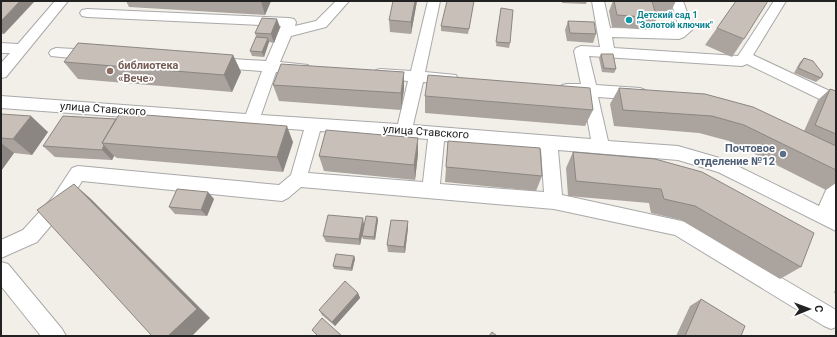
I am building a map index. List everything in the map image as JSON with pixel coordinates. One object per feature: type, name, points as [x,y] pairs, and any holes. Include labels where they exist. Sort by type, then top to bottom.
[{"type":"street","points":[[1,73],[62,1]]},
{"type":"street","points":[[286,33],[321,24],[343,1]]},
{"type":"street","points":[[404,131],[434,1]]},
{"type":"street","points":[[598,1],[607,52]]},
{"type":"street","points":[[604,32],[679,34],[686,29],[677,1]]},
{"type":"street","points":[[601,146],[581,51],[742,61],[780,1]]},
{"type":"street","points":[[87,13],[289,22],[252,119]]},
{"type":"street","points":[[1,48],[21,49]]},
{"type":"street","points":[[56,53],[110,56]]},
{"type":"street","points":[[745,57],[825,94],[836,101]]},
{"type":"street","points":[[202,62],[317,70]]},
{"type":"street","points":[[363,73],[465,81]]},
{"type":"street","points":[[551,87],[653,95]]},
{"type":"street","name":"улица Ставского","points":[[1,102],[252,119],[678,153],[722,166],[830,220]]},
{"type":"street","points":[[1,249],[30,236],[59,203],[78,173],[282,193],[298,179],[314,124]]},
{"type":"street","points":[[431,191],[437,133]]},
{"type":"street","points":[[549,142],[554,201]]},
{"type":"street","points":[[298,179],[554,201],[679,228],[831,319]]},
{"type":"street","points":[[830,220],[836,186]]},
{"type":"street","points":[[1,271],[55,336]]},
{"type":"building","points":[[1,1],[20,1],[1,21]]},
{"type":"building","points":[[393,1],[415,1],[411,22],[389,20]]},
{"type":"building","points":[[447,1],[474,1],[469,29],[441,26]]},
{"type":"building","points":[[614,1],[652,1],[657,18],[617,15]]},
{"type":"building","points":[[736,1],[768,1],[744,39],[717,28]]},
{"type":"building","points":[[501,8],[513,10],[510,43],[496,42]]},
{"type":"building","points":[[262,18],[277,19],[271,34],[255,33]]},
{"type":"building","points":[[568,21],[594,22],[596,34],[570,33]]},
{"type":"building","points":[[256,37],[268,38],[262,52],[250,51]]},
{"type":"building","points":[[78,43],[233,55],[224,75],[64,62]]},
{"type":"building","points":[[601,54],[613,54],[616,69],[604,68]]},
{"type":"building","points":[[804,58],[813,61],[823,74],[821,78],[798,68]]},
{"type":"building","points":[[281,64],[404,72],[401,93],[273,85]]},
{"type":"building","points":[[428,75],[590,88],[593,110],[425,96]]},
{"type":"building","points":[[619,88],[705,94],[753,107],[836,146],[836,170],[744,125],[712,116],[623,110]]},
{"type":"building","points":[[830,89],[836,91],[836,134],[815,125]]},
{"type":"building","points":[[120,113],[287,126],[277,157],[102,143]]},
{"type":"building","points":[[1,114],[31,116],[13,139],[1,138]]},
{"type":"building","points":[[63,116],[116,119],[102,143],[104,145],[102,150],[43,146]]},
{"type":"building","points":[[326,130],[418,138],[414,165],[319,156]]},
{"type":"building","points":[[448,141],[540,148],[542,176],[446,167]]},
{"type":"building","points":[[573,152],[655,159],[702,172],[814,233],[801,267],[695,206],[664,199],[661,189],[576,181]]},
{"type":"building","points":[[74,184],[197,309],[168,336],[152,336],[37,210]]},
{"type":"building","points":[[177,189],[208,192],[201,210],[169,207]]},
{"type":"building","points":[[328,215],[363,218],[359,239],[323,236]]},
{"type":"building","points":[[366,216],[377,217],[374,237],[362,236]]},
{"type":"building","points":[[391,220],[408,221],[404,247],[387,245]]},
{"type":"building","points":[[336,254],[354,256],[351,268],[333,266]]},
{"type":"building","points":[[345,281],[358,293],[332,322],[319,310]]},
{"type":"building","points":[[701,299],[745,326],[741,336],[685,336]]},
{"type":"building","points":[[322,318],[342,336],[318,336],[312,330]]},
{"type":"building","points":[[492,332],[497,336],[489,336]]},
{"type":"place","name":"Детский сад 1 \"Золотой ключик\"","points":[[629,20]]},
{"type":"place","name":"библиотека «Вече»","points":[[110,71]]},
{"type":"place","name":"Почтовое отделение №12","points":[[783,154]]}]
